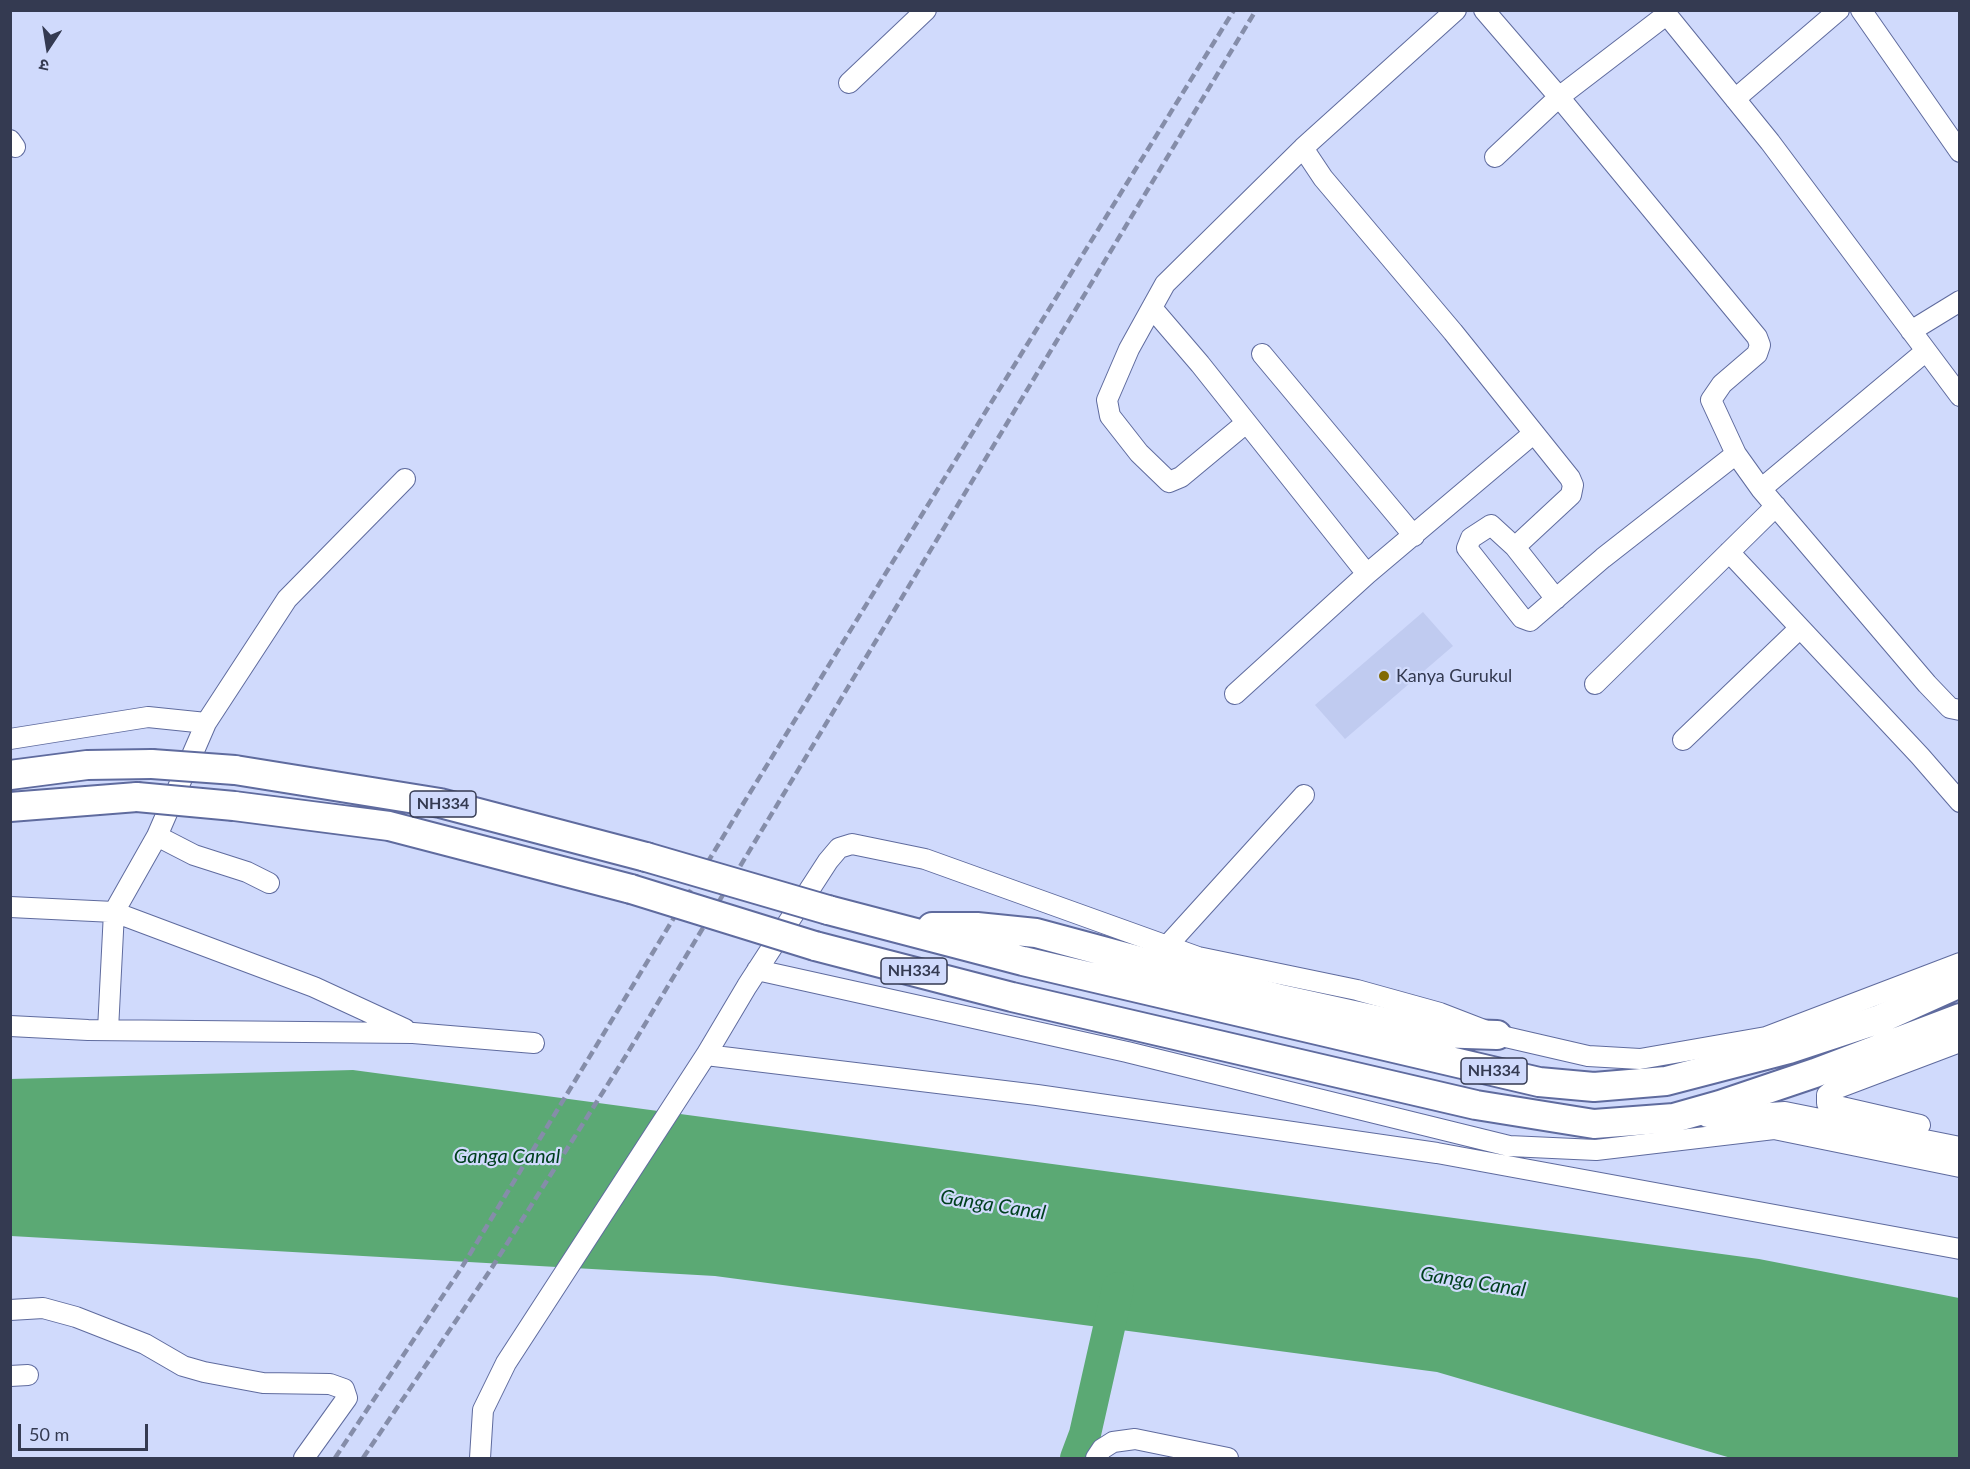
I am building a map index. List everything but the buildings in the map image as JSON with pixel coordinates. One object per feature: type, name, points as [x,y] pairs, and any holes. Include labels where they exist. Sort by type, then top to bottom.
[{"type":"highway","name":"NH334","points":[[10,775],[87,765],[152,764],[236,770],[440,804],[646,857],[828,910],[1023,961],[1539,1082],[1594,1087],[1666,1081],[1789,1049],[1880,1019],[1959,983]]},
{"type":"highway","name":"NH334","points":[[10,807],[138,796],[389,826],[631,889],[815,946],[1012,997],[1476,1105],[1594,1124],[1674,1118],[1771,1089],[1959,1017]]},
{"type":"highway","points":[[893,927],[977,927],[1036,933],[1281,999],[1436,1033],[1497,1035]]},
{"type":"street","points":[[849,83],[926,10]]},
{"type":"street","points":[[1245,423],[1175,481],[1164,479],[1140,453],[1110,416],[1107,400],[1124,359],[1166,284],[1303,148],[1456,10]]},
{"type":"street","points":[[1484,10],[1559,97],[1757,337],[1760,345],[1757,354],[1722,384],[1711,400],[1736,454],[1761,489],[1927,684],[1950,708],[1959,710]]},
{"type":"street","points":[[1735,99],[1839,10]]},
{"type":"street","points":[[1861,10],[1959,152]]},
{"type":"street","points":[[1495,157],[1559,97],[1664,13],[1770,142],[1959,396]]},
{"type":"street","points":[[1303,148],[1323,178],[1453,332],[1573,485],[1571,495],[1515,547]]},
{"type":"street","points":[[1911,332],[1959,301]]},
{"type":"street","points":[[1152,308],[1200,364],[1367,574]]},
{"type":"street","points":[[1761,489],[1926,351]]},
{"type":"street","points":[[1262,354],[1414,536]]},
{"type":"street","points":[[1235,694],[1367,574],[1534,433]]},
{"type":"street","points":[[1556,599],[1515,547],[1491,525],[1471,538],[1467,545],[1524,620],[1534,620],[1556,599],[1736,454]]},
{"type":"street","points":[[108,1030],[114,912],[157,836],[206,723],[287,599],[405,479]]},
{"type":"street","points":[[1595,684],[1776,506]]},
{"type":"street","points":[[1729,552],[1959,802]]},
{"type":"street","points":[[1683,740],[1800,628]]},
{"type":"street","points":[[10,739],[148,717],[206,723]]},
{"type":"street","points":[[1167,946],[1304,795]]},
{"type":"street","points":[[157,836],[194,855],[247,872],[269,883]]},
{"type":"street","points":[[480,1458],[483,1410],[506,1363],[701,1062],[757,970],[828,861],[839,848],[852,844],[926,859],[1198,957],[1357,990],[1440,1013],[1497,1035],[1588,1056],[1640,1059],[1766,1037],[1959,963]]},
{"type":"street","points":[[10,907],[114,912],[314,987],[413,1033]]},
{"type":"street","points":[[757,970],[1126,1052],[1509,1146],[1596,1150],[1774,1129],[1959,1167]]},
{"type":"street","points":[[10,1026],[108,1030],[413,1033],[534,1043]]},
{"type":"street","points":[[1959,1042],[1833,1090],[1827,1095],[1827,1102],[1833,1105],[1959,1134]]},
{"type":"street","points":[[701,1062],[1037,1095],[1437,1153],[1959,1249]]},
{"type":"street","points":[[1674,1118],[1785,1112],[1959,1147]]},
{"type":"street","points":[[10,1310],[43,1308],[76,1317],[145,1344],[183,1366],[204,1372],[263,1383],[330,1384],[346,1390],[347,1398],[304,1458]]},
{"type":"street","points":[[1096,1458],[1102,1449],[1113,1442],[1135,1439],[1228,1458]]},
{"type":"shaded area","name":"Kanya Gurukul","points":[[1423,612],[1453,646],[1345,739],[1315,705]]},
{"type":"water","name":"Ganga Canal","points":[[353,1070],[1759,1259],[1959,1298],[1959,1458],[1731,1458],[1437,1372],[715,1276],[11,1236],[10,1079]]},
{"type":"waterway","points":[[1076,1458],[1085,1434],[1118,1288]]},
{"type":"railway","points":[[335,1458],[462,1267],[743,804],[1234,10]]},
{"type":"railway","points":[[363,1458],[491,1269],[627,1054],[1256,10]]},
{"type":"place","name":"Kanya Gurukul","points":[[1384,676]]}]
